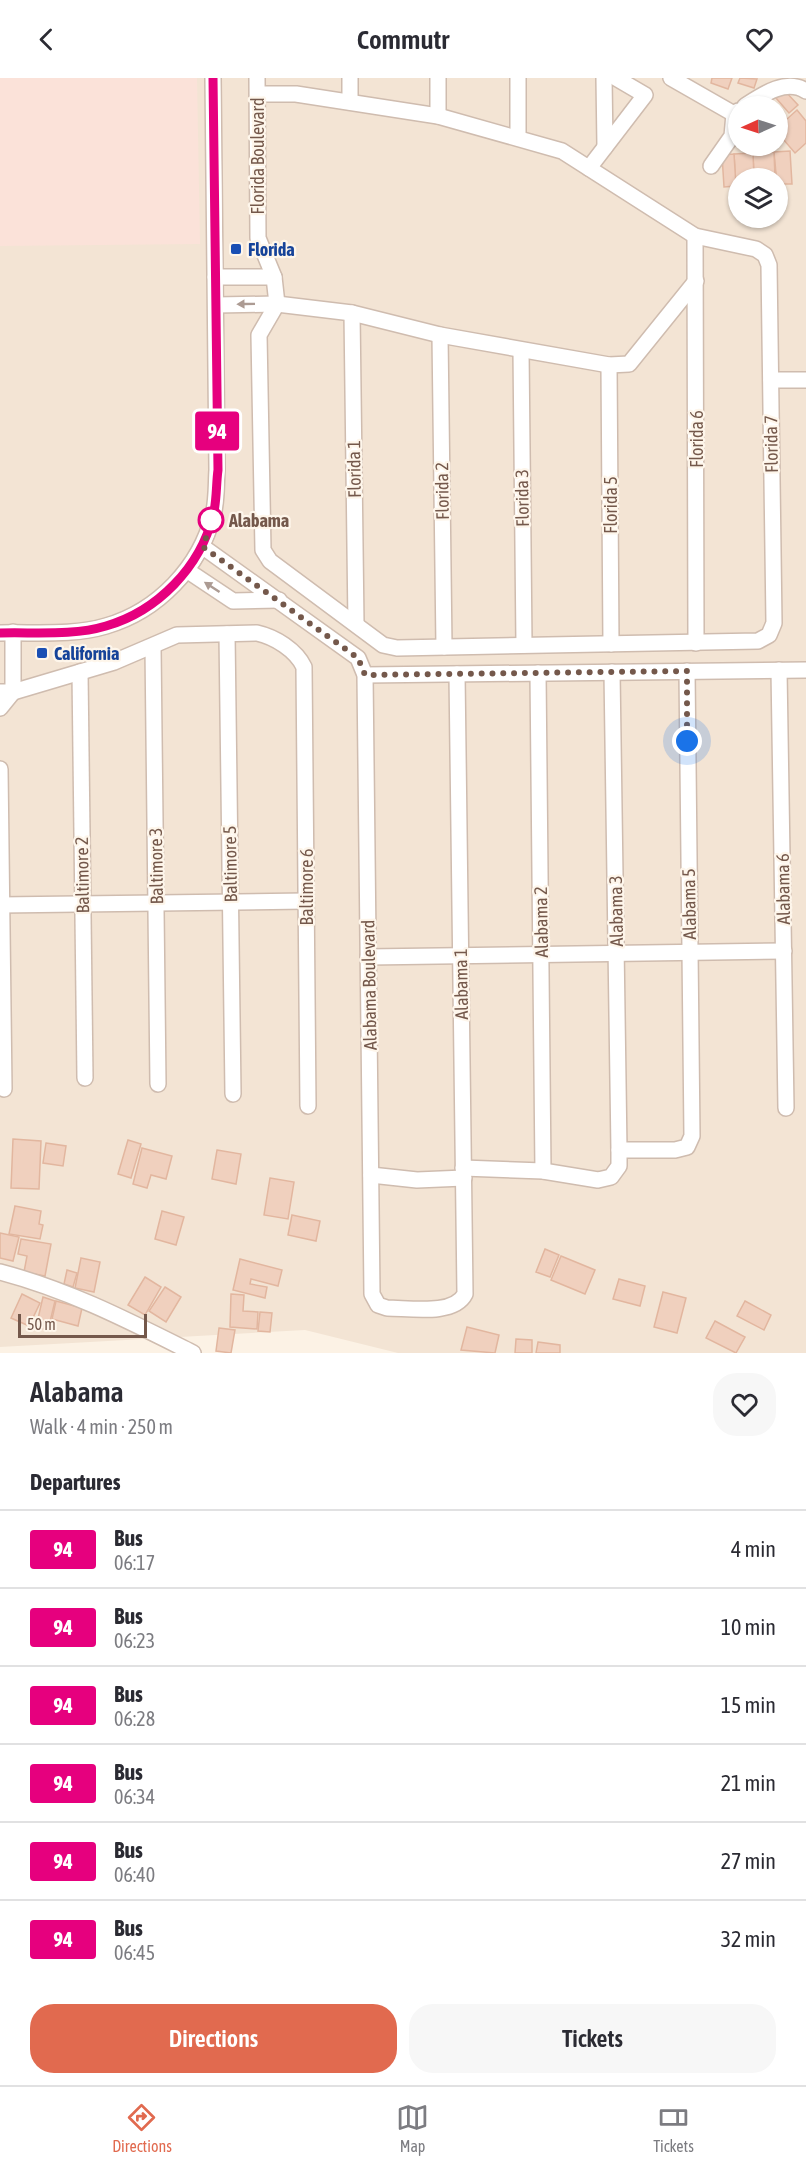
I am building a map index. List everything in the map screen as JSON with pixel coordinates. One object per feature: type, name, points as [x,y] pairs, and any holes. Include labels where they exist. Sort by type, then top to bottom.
[{"type":"street","points":[[0,708],[6,692],[7,632],[60,632],[105,626],[149,606],[188,571],[203,547],[214,514],[218,470],[213,78]]},
{"type":"street","name":"Florida Boulevard","points":[[257,78],[258,238],[274,277],[277,304]]},
{"type":"street","points":[[350,78],[350,102]]},
{"type":"street","points":[[438,78],[438,116]]},
{"type":"street","points":[[518,78],[518,138]]},
{"type":"street","points":[[604,78],[605,147]]},
{"type":"street","points":[[589,168],[645,95],[616,78]]},
{"type":"street","points":[[671,78],[728,105]]},
{"type":"street","points":[[762,96],[778,86],[794,84],[806,91]]},
{"type":"street","points":[[257,94],[296,94],[438,116],[562,151],[696,236]]},
{"type":"street","points":[[711,166],[728,142]]},
{"type":"street","name":"Florida 7","points":[[696,236],[756,249],[765,255],[769,265],[774,623],[769,635],[758,641],[696,643]]},
{"type":"street","name":"Florida 6","points":[[696,236],[696,643]]},
{"type":"street","points":[[215,278],[274,277]]},
{"type":"street","points":[[216,305],[277,304],[352,313],[441,335],[609,366],[629,364],[696,281]]},
{"type":"street","points":[[277,304],[259,335],[262,550],[270,561],[383,645],[397,648],[696,643]]},
{"type":"street","name":"Florida 1","points":[[352,313],[356,624]]},
{"type":"street","name":"Florida 2","points":[[441,335],[444,647]]},
{"type":"street","name":"Florida 3","points":[[520,350],[524,645]]},
{"type":"street","name":"Florida 5","points":[[609,366],[611,644]]},
{"type":"street","points":[[771,380],[806,380]]},
{"type":"street","points":[[203,547],[358,658],[365,675],[806,670]]},
{"type":"street","points":[[188,571],[233,601],[279,600]]},
{"type":"street","points":[[6,692],[80,672],[153,647],[177,635],[227,634]]},
{"type":"street","name":"Baltimore 6","points":[[227,634],[270,636],[299,657],[304,667],[308,1106]]},
{"type":"street","name":"Baltimore 5","points":[[227,634],[233,1094]]},
{"type":"street","name":"Baltimore 3","points":[[153,647],[158,1084]]},
{"type":"street","name":"Alabama 6","points":[[779,670],[786,1107]]},
{"type":"street","name":"Alabama 5","points":[[619,1150],[675,1150],[687,1147],[692,1136],[687,671]]},
{"type":"street","name":"Baltimore 2","points":[[80,672],[85,1078]]},
{"type":"street","name":"Alabama 3","points":[[543,1171],[598,1180],[611,1177],[619,1166],[612,672]]},
{"type":"street","name":"Alabama 2","points":[[538,673],[543,1171]]},
{"type":"street","name":"Alabama 1","points":[[372,1294],[378,1305],[387,1308],[451,1307],[461,1302],[465,1294],[457,674]]},
{"type":"street","name":"Alabama Boulevard","points":[[365,675],[372,1294]]},
{"type":"street","points":[[0,769],[4,1089]]},
{"type":"street","points":[[1,905],[306,901]]},
{"type":"street","points":[[368,957],[784,951]]},
{"type":"street","points":[[371,1175],[417,1180],[464,1173],[543,1171]]},
{"type":"street","points":[[0,1272],[42,1283],[100,1306],[193,1353]]},
{"type":"shaded area","points":[[0,78],[806,78],[806,1353],[398,1353],[305,1330],[0,1347]]},
{"type":"shaded area","points":[[0,78],[197,78],[200,244],[0,246]]},
{"type":"building","points":[[712,78],[732,78],[728,89],[711,83]]},
{"type":"building","points":[[740,78],[757,79],[754,88],[738,83]]},
{"type":"building","points":[[785,91],[798,105],[789,113],[788,96],[779,96]]},
{"type":"building","points":[[797,110],[806,121],[806,143],[795,153],[788,145],[788,118]]},
{"type":"building","points":[[788,151],[790,151],[792,184],[788,184],[788,168],[776,168],[774,156],[788,156]]},
{"type":"building","points":[[722,155],[734,156],[735,168],[728,168],[728,187],[724,187]]},
{"type":"building","points":[[734,156],[753,156],[754,168],[735,168]]},
{"type":"building","points":[[753,156],[774,156],[775,168],[754,168]]},
{"type":"building","points":[[13,1139],[41,1141],[39,1189],[11,1188]]},
{"type":"building","points":[[128,1140],[141,1144],[131,1178],[118,1174]]},
{"type":"building","points":[[46,1143],[66,1146],[63,1166],[43,1163]]},
{"type":"building","points":[[142,1148],[172,1156],[166,1179],[151,1175],[147,1188],[133,1184]]},
{"type":"building","points":[[217,1150],[241,1154],[236,1184],[212,1179]]},
{"type":"building","points":[[270,1178],[294,1182],[288,1219],[264,1215]]},
{"type":"building","points":[[15,1206],[41,1211],[39,1224],[43,1225],[40,1239],[9,1234]]},
{"type":"building","points":[[162,1211],[184,1217],[176,1245],[155,1239]]},
{"type":"building","points":[[292,1215],[320,1221],[316,1241],[288,1235]]},
{"type":"building","points":[[0,1233],[19,1237],[13,1261],[0,1258]]},
{"type":"building","points":[[21,1239],[51,1244],[45,1276],[24,1272],[27,1256],[18,1254]]},
{"type":"building","points":[[545,1249],[559,1255],[550,1277],[536,1272]]},
{"type":"building","points":[[561,1256],[595,1270],[585,1294],[551,1280]]},
{"type":"building","points":[[81,1258],[100,1262],[94,1292],[75,1288]]},
{"type":"building","points":[[240,1259],[282,1270],[278,1286],[251,1279],[250,1284],[267,1287],[265,1298],[233,1290]]},
{"type":"building","points":[[67,1270],[77,1273],[73,1287],[64,1284]]},
{"type":"building","points":[[145,1277],[161,1287],[145,1315],[128,1305]]},
{"type":"building","points":[[619,1279],[645,1286],[640,1306],[613,1299]]},
{"type":"building","points":[[165,1287],[181,1297],[166,1322],[149,1311]]},
{"type":"building","points":[[663,1292],[686,1298],[677,1333],[654,1327]]},
{"type":"building","points":[[22,1294],[40,1303],[29,1326],[11,1318]]},
{"type":"building","points":[[231,1294],[244,1295],[243,1311],[258,1312],[257,1329],[230,1327]]},
{"type":"building","points":[[43,1297],[55,1301],[48,1330],[36,1327]]},
{"type":"building","points":[[56,1301],[82,1308],[78,1326],[52,1319]]},
{"type":"building","points":[[745,1301],[771,1315],[764,1330],[737,1316]]},
{"type":"building","points":[[260,1312],[272,1313],[270,1332],[258,1331]]},
{"type":"building","points":[[715,1321],[745,1337],[736,1353],[706,1338]]},
{"type":"building","points":[[467,1327],[499,1335],[495,1353],[461,1350]]},
{"type":"building","points":[[219,1328],[235,1330],[231,1353],[216,1351]]},
{"type":"building","points":[[516,1339],[532,1340],[532,1353],[515,1353]]},
{"type":"building","points":[[538,1342],[560,1345],[560,1353],[536,1353]]},
{"type":"bus line","name":"94","points":[[0,633],[60,632],[105,626],[149,606],[188,571],[203,547],[214,514],[218,470],[213,78]]},
{"type":"place","name":"Florida","points":[[236,249]]},
{"type":"place","name":"Alabama","points":[[211,520]]},
{"type":"place","name":"California","points":[[42,653]]},
{"type":"route","points":[[211,520],[214,514],[203,547],[358,658],[365,675],[687,671],[687,741]]}]
